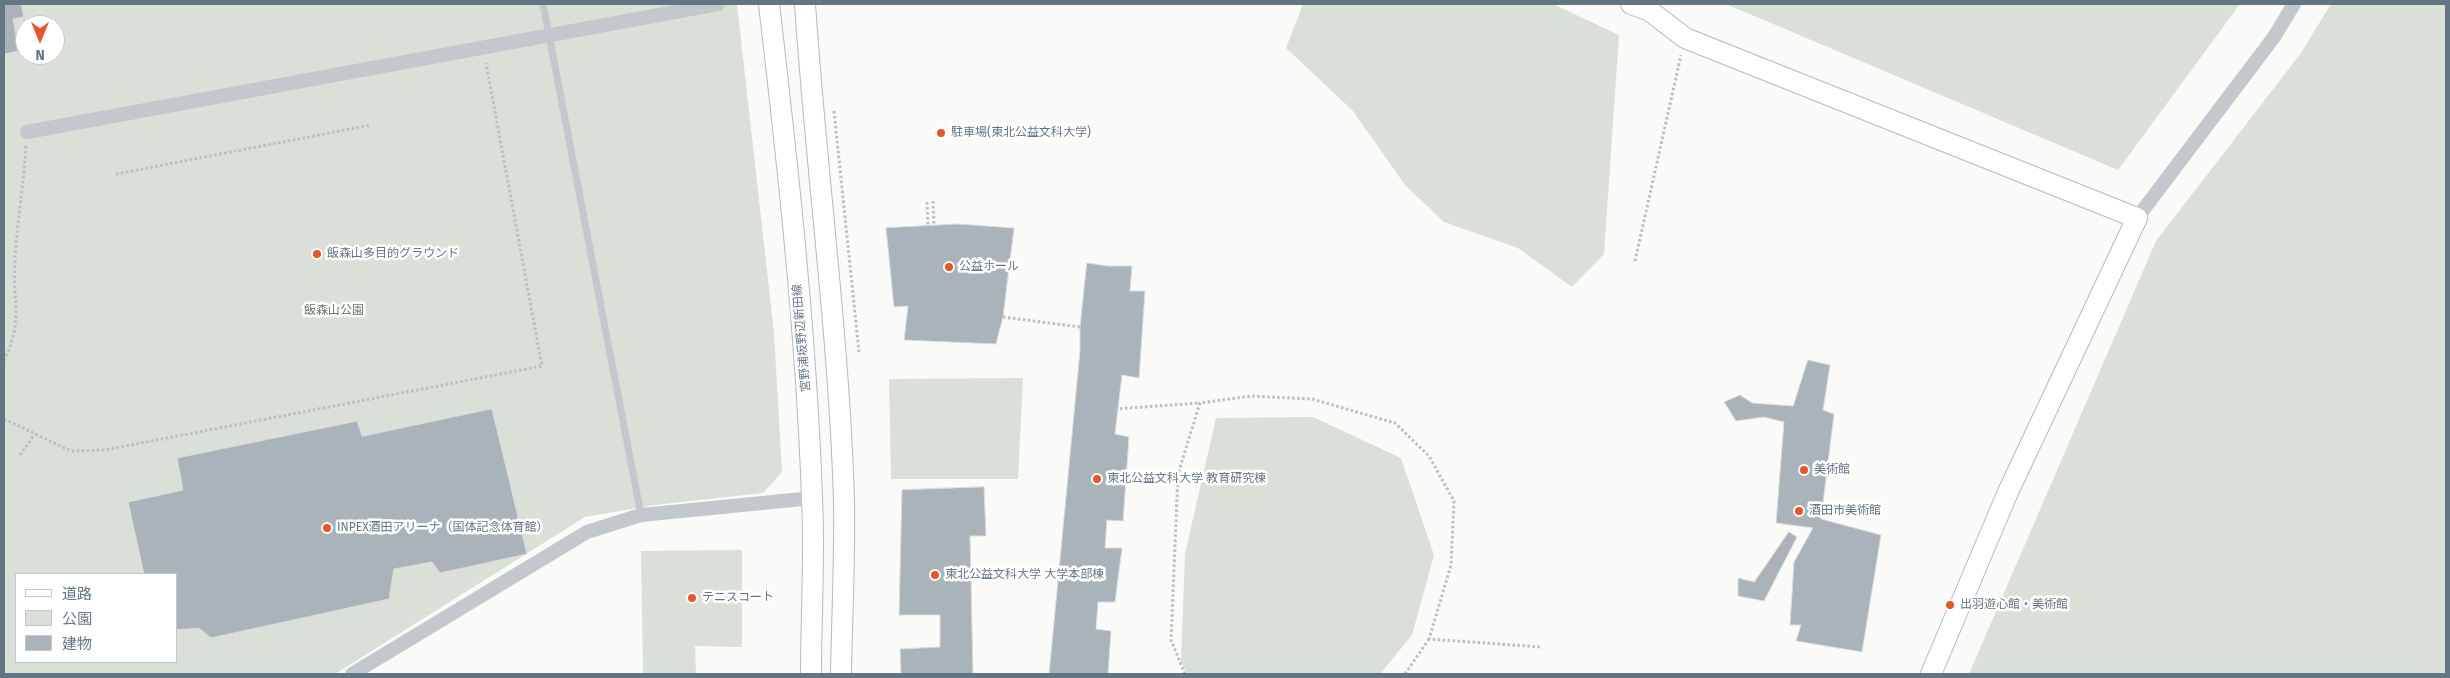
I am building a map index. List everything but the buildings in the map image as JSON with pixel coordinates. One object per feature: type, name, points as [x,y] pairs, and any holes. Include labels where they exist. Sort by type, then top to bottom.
[{"type":"main road","name":"宮野浦坂野辺新田線","points":[[769,4],[805,352],[813,498],[811,674]]},
{"type":"main road","points":[[805,4],[813,117],[835,351],[844,502],[841,674]]},
{"type":"main road","points":[[1631,4],[1650,11],[1685,38],[2137,218],[2008,492],[1932,674]]},
{"type":"street","points":[[27,132],[718,4]]},
{"type":"street","points":[[2137,218],[2274,38],[2294,4]]},
{"type":"street","points":[[352,674],[587,532],[641,515],[813,498]]},
{"type":"lane","points":[[543,4],[641,515]]},
{"type":"path","points":[[1635,261],[1685,38]]},
{"type":"path","points":[[4,419],[71,451],[105,450],[542,366],[484,48]]},
{"type":"path","points":[[834,103],[859,352]]},
{"type":"path","points":[[116,174],[371,125]]},
{"type":"path","points":[[4,361],[12,339],[17,316],[15,261],[25,174],[27,132]]},
{"type":"path","points":[[934,201],[934,226]]},
{"type":"path","points":[[927,202],[928,226]]},
{"type":"path","points":[[1003,317],[1080,327]]},
{"type":"path","points":[[1115,408],[1200,403],[1251,396],[1312,399],[1395,423],[1428,456],[1454,502],[1451,565],[1428,639],[1405,674]]},
{"type":"path","points":[[1185,674],[1171,640],[1178,474],[1200,403]]},
{"type":"path","points":[[20,454],[35,434]]},
{"type":"path","points":[[1428,639],[1541,646]]},
{"type":"green space","name":"飯森山公園","points":[[4,4],[737,4],[774,333],[782,472],[763,493],[655,505],[585,517],[335,674],[4,674]]},
{"type":"green space","points":[[1303,4],[1553,4],[1619,35],[1604,254],[1572,287],[1518,248],[1444,222],[1405,185],[1353,111],[1286,48]]},
{"type":"green space","points":[[1726,4],[2240,4],[2118,170]]},
{"type":"green space","points":[[2331,4],[2446,4],[2446,674],[1969,674],[2156,241],[2301,53]]},
{"type":"green space","points":[[1023,378],[1018,479],[891,479],[889,379]]},
{"type":"green space","points":[[1313,417],[1401,458],[1434,555],[1412,635],[1380,674],[1187,674],[1181,661],[1185,554],[1216,418]]},
{"type":"green space","name":"テニスコート","points":[[742,550],[742,647],[695,646],[696,674],[643,674],[641,551]]},
{"type":"place","name":"駐車場(東北公益文科大学)","points":[[941,133]]},
{"type":"place","name":"飯森山多目的グラウンド","points":[[317,254]]},
{"type":"place","name":"公益ホール","points":[[949,267]]},
{"type":"place","name":"美術館","points":[[1804,470]]},
{"type":"place","name":"東北公益文科大学 教育研究棟","points":[[1097,479]]},
{"type":"place","name":"酒田市美術館","points":[[1799,511]]},
{"type":"place","name":"INPEX酒田アリーナ（国体記念体育館）","points":[[327,528]]},
{"type":"place","name":"東北公益文科大学 大学本部棟","points":[[935,575]]},
{"type":"place","name":"テニスコート","points":[[692,598]]},
{"type":"place","name":"出羽遊心館・美術館","points":[[1950,605]]}]
